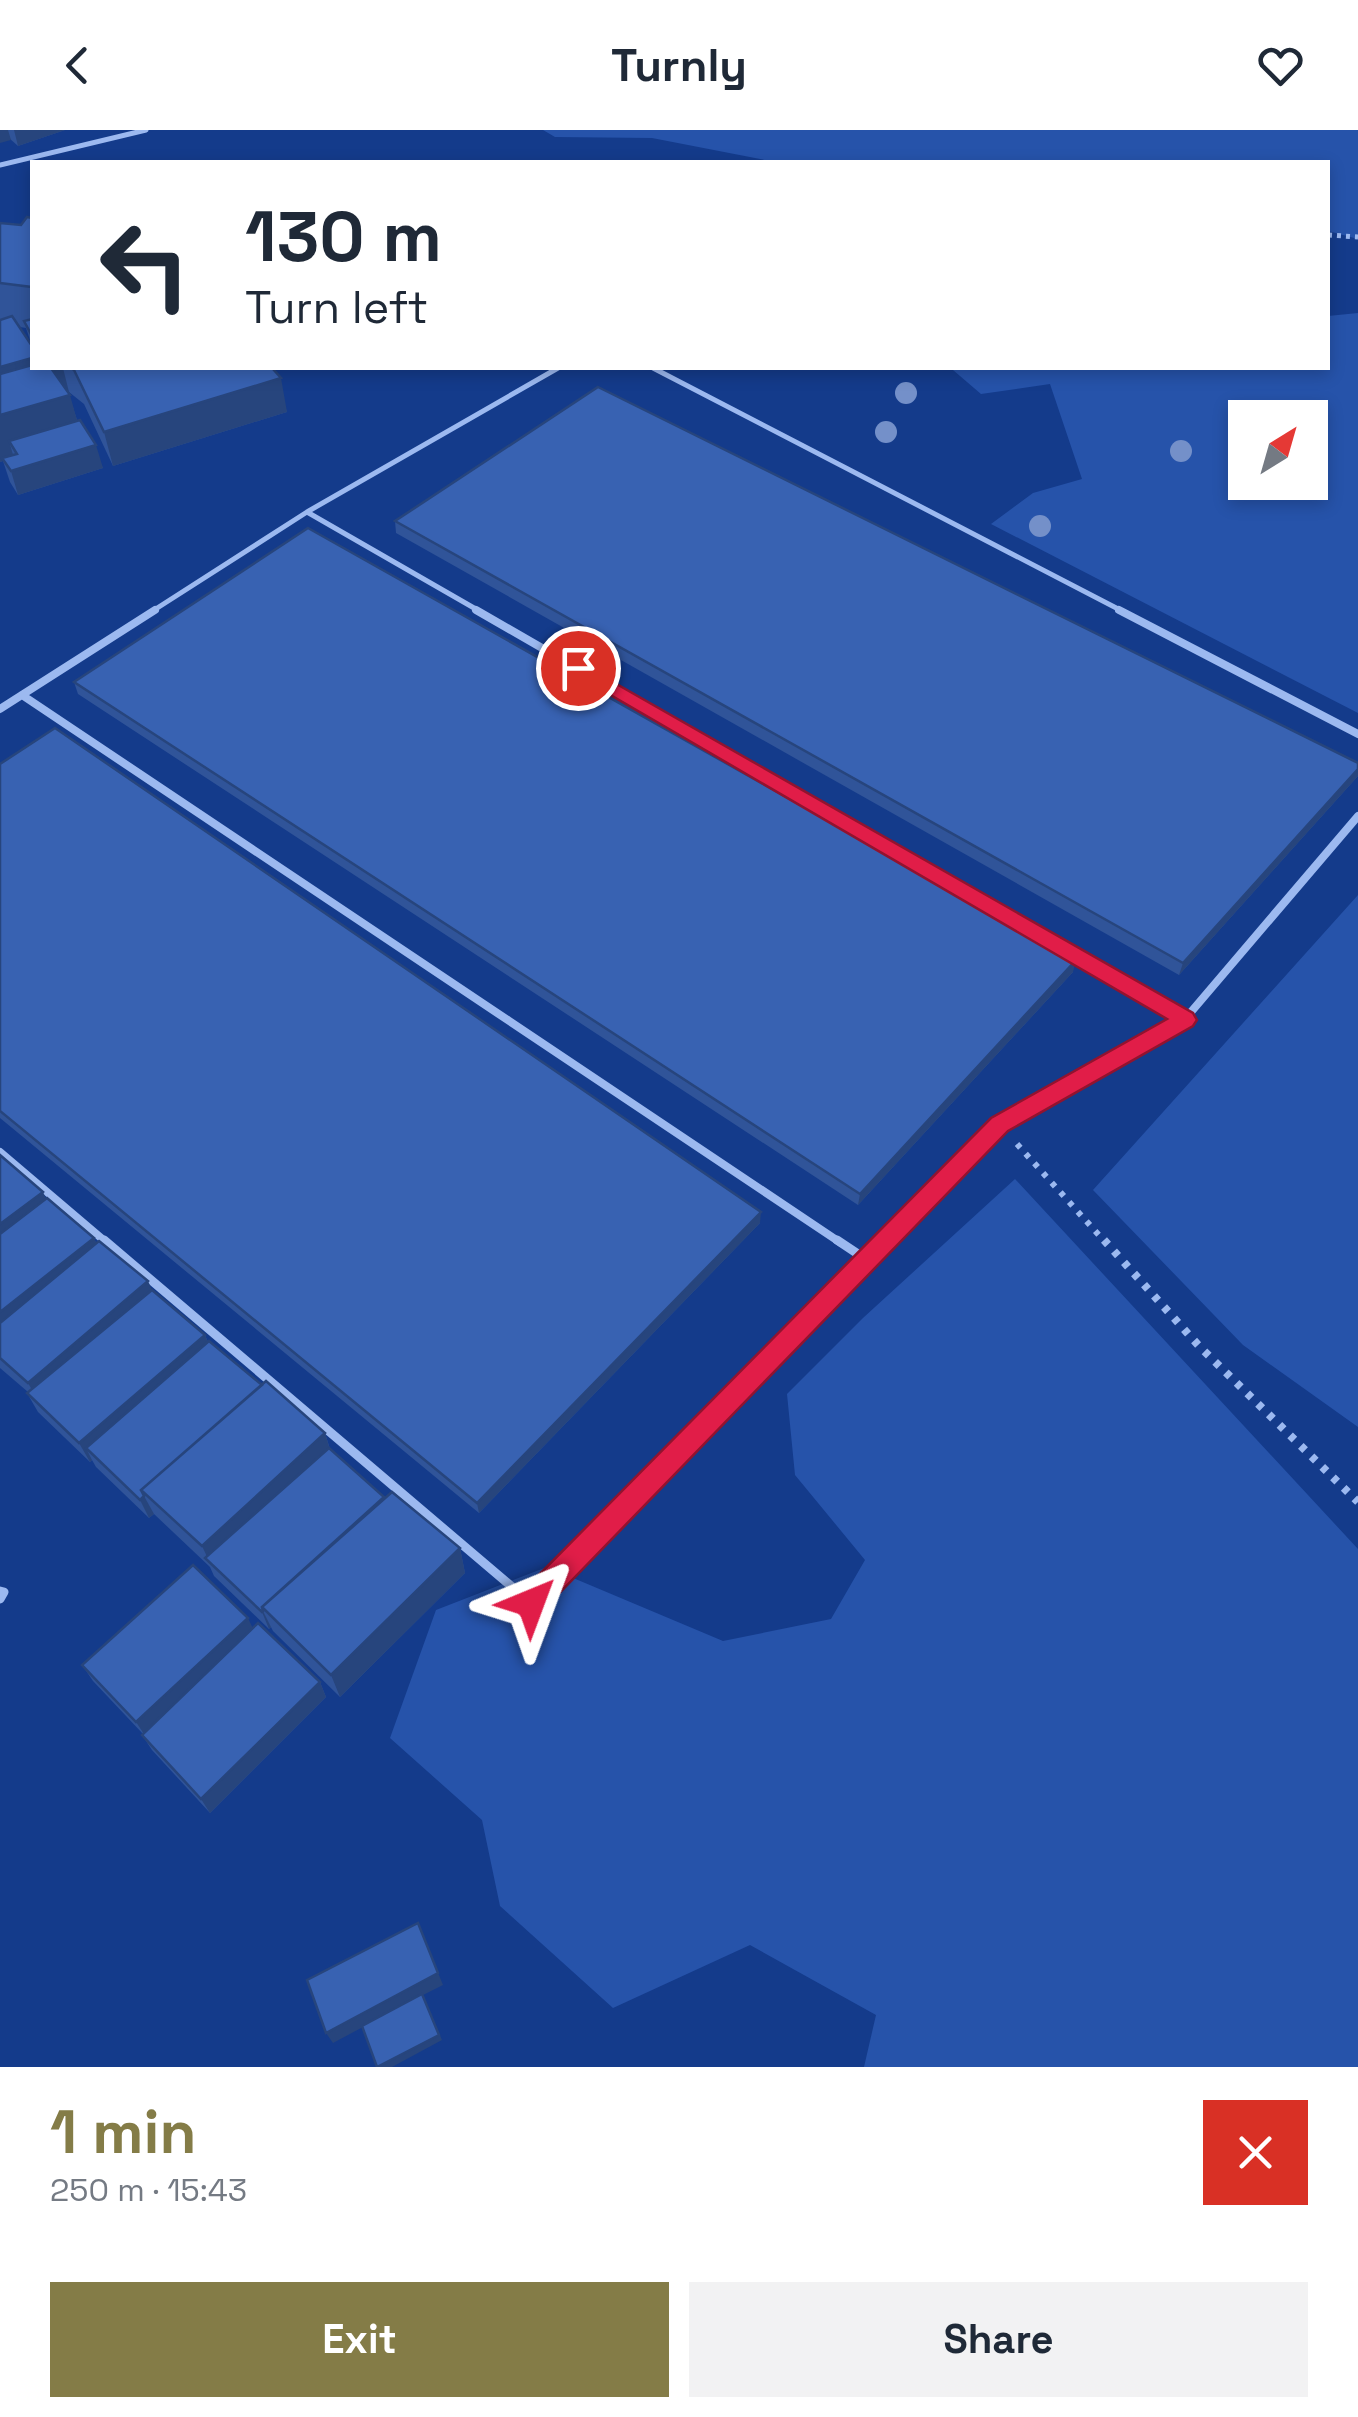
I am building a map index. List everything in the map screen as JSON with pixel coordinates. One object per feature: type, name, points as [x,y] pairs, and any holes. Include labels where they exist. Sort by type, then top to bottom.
[{"type":"lane","points":[[0,165],[146,130]]},
{"type":"lane","points":[[0,709],[307,512],[555,370]]},
{"type":"lane","points":[[657,370],[1358,734]]},
{"type":"lane","points":[[307,512],[1186,1020]]},
{"type":"lane","points":[[22,695],[867,1260]]},
{"type":"lane","points":[[0,1152],[531,1603],[1000,1124],[1186,1020],[1358,816]]},
{"type":"lane","points":[[0,1590],[4,1592],[0,1599]]},
{"type":"path","points":[[1330,235],[1358,237]]},
{"type":"path","points":[[1000,1124],[1199,1346],[1358,1502]]},
{"type":"shaded area","points":[[543,130],[1358,130],[1358,239],[1330,232],[1330,160],[765,160],[652,138],[555,137]]},
{"type":"shaded area","points":[[1358,313],[1358,713],[991,524],[1033,493],[1082,479],[1050,384],[981,394],[953,370],[1330,370],[1330,316]]},
{"type":"shaded area","points":[[1358,895],[1358,1427],[1243,1345],[1093,1190]]},
{"type":"shaded area","points":[[1015,1179],[1358,1549],[1358,2067],[864,2067],[876,2015],[750,1945],[613,2008],[500,1906],[482,1820],[390,1738],[436,1610],[547,1567],[723,1641],[831,1619],[865,1560],[795,1475],[787,1394],[863,1318]]},
{"type":"building","points":[[30,218],[30,287],[0,283],[0,223],[21,225]]},
{"type":"building","points":[[12,316],[30,343],[30,359],[0,367],[0,320]]},
{"type":"building","points":[[30,366],[30,370],[52,370],[70,395],[0,415],[0,374]]},
{"type":"building","points":[[74,370],[274,370],[281,378],[104,432]]},
{"type":"building","points":[[598,387],[1358,763],[1358,769],[1183,963],[395,521]]},
{"type":"building","points":[[80,420],[96,445],[11,471],[2,458],[17,454],[9,441]]},
{"type":"building","points":[[308,528],[1076,960],[860,1194],[74,682]]},
{"type":"building","points":[[55,728],[761,1212],[477,1503],[0,1111],[0,764]]},
{"type":"building","points":[[0,1155],[43,1192],[0,1224]]},
{"type":"building","points":[[47,1198],[94,1238],[0,1312],[0,1234]]},
{"type":"building","points":[[99,1241],[148,1281],[28,1383],[0,1358],[0,1323]]},
{"type":"building","points":[[152,1290],[205,1335],[79,1443],[27,1393]]},
{"type":"building","points":[[209,1341],[262,1385],[141,1490],[144,1496],[140,1500],[86,1448]]},
{"type":"building","points":[[266,1381],[325,1433],[202,1546],[141,1490]]},
{"type":"building","points":[[329,1448],[384,1497],[262,1607],[262,1612],[205,1558]]},
{"type":"building","points":[[392,1492],[460,1548],[331,1675],[262,1607]]},
{"type":"building","points":[[193,1565],[248,1618],[136,1722],[82,1665]]},
{"type":"building","points":[[258,1623],[320,1682],[201,1799],[142,1735]]},
{"type":"building","points":[[418,1923],[438,1973],[326,2033],[307,1980]]},
{"type":"building","points":[[422,1994],[439,2035],[377,2067],[362,2026]]},
{"type":"route","points":[[531,1603],[1000,1124],[1186,1020],[578,668]]}]
